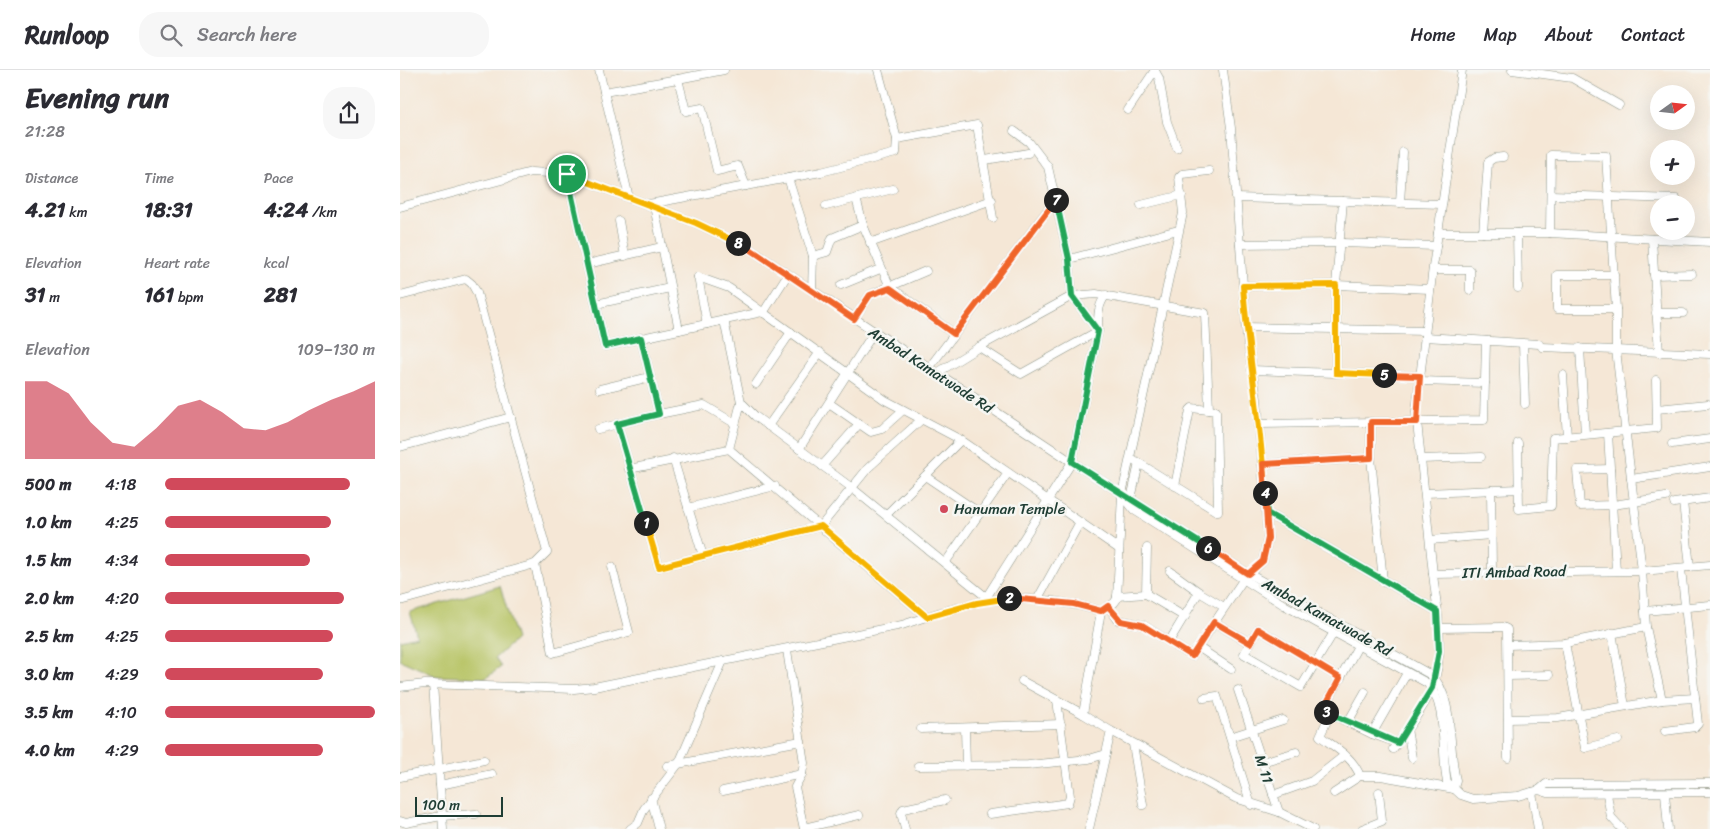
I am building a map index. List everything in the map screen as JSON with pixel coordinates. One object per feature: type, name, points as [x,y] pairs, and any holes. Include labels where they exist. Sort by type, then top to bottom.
[{"type":"street","points":[[599,70],[629,198]]},
{"type":"street","points":[[604,92],[724,70]]},
{"type":"street","points":[[679,330],[662,247],[650,205],[788,178],[896,153],[897,139],[878,70]]},
{"type":"street","points":[[1128,110],[1155,70],[1159,78],[1166,122],[1177,148]]},
{"type":"street","points":[[1108,606],[1121,621],[1142,625],[1170,640],[1192,656],[1246,577],[1263,561],[1268,538],[1259,424],[1246,327],[1231,128],[1223,70]]},
{"type":"street","points":[[1358,646],[1323,710],[1395,746],[1432,688],[1435,678],[1439,628],[1417,422],[1430,289],[1462,70]]},
{"type":"street","points":[[1512,70],[1572,78],[1619,105]]},
{"type":"street","points":[[678,79],[686,111],[702,108],[717,171],[738,166],[746,186]]},
{"type":"street","points":[[897,139],[977,125],[985,160],[994,218]]},
{"type":"street","points":[[1014,131],[1029,142],[1048,167],[1069,259],[1072,296],[1098,331]]},
{"type":"street","points":[[985,160],[1028,152]]},
{"type":"street","points":[[1400,203],[1403,152]]},
{"type":"street","points":[[1550,233],[1551,155],[1606,156],[1616,309],[1616,350],[1642,571],[1646,627],[1662,700]]},
{"type":"street","points":[[1483,233],[1488,162],[1494,158],[1503,157]]},
{"type":"street","points":[[1082,714],[1101,611],[1114,603],[1117,596],[1122,494],[1183,213],[1180,176],[1209,171]]},
{"type":"street","name":"Ambad Kamatwade Rd","points":[[400,206],[531,172],[567,174],[650,205],[750,249],[1131,499],[1246,577],[1435,678]]},
{"type":"street","points":[[567,174],[605,346],[762,313],[788,274]]},
{"type":"street","points":[[788,178],[813,256],[812,291]]},
{"type":"street","points":[[826,206],[893,189]]},
{"type":"street","points":[[1140,205],[1182,195]]},
{"type":"street","points":[[1551,195],[1650,198]]},
{"type":"street","points":[[856,198],[863,225],[880,269],[890,288],[954,334]]},
{"type":"street","points":[[1236,198],[1442,204]]},
{"type":"street","points":[[929,368],[1056,199]]},
{"type":"street","points":[[870,243],[992,200]]},
{"type":"street","points":[[1336,373],[1336,285],[1343,201]]},
{"type":"street","points":[[619,221],[625,256]]},
{"type":"street","points":[[813,256],[827,252],[832,238],[863,225]]},
{"type":"street","points":[[1069,259],[1178,230]]},
{"type":"street","points":[[1438,233],[1550,233],[1650,240]]},
{"type":"street","points":[[1517,233],[1518,288]]},
{"type":"street","points":[[1658,353],[1652,240],[1710,242]]},
{"type":"street","points":[[1240,244],[1341,243],[1436,246]]},
{"type":"street","points":[[587,264],[662,247]]},
{"type":"street","points":[[841,285],[880,269]]},
{"type":"street","points":[[854,319],[870,295],[890,288],[926,270]]},
{"type":"street","points":[[1433,270],[1470,270],[1470,290]]},
{"type":"street","points":[[1654,275],[1692,274]]},
{"type":"street","points":[[1614,275],[1557,275],[1557,309],[1616,309]]},
{"type":"street","points":[[707,324],[698,277],[728,288],[820,352],[848,374],[903,410],[961,440],[1119,549]]},
{"type":"street","points":[[400,296],[466,279],[472,284],[477,293],[547,552],[535,564],[400,601]]},
{"type":"street","points":[[1243,286],[1336,285],[1430,289]]},
{"type":"street","points":[[596,304],[670,288]]},
{"type":"street","points":[[937,373],[979,347],[1072,296],[1089,293],[1106,295],[1205,312],[1209,410]]},
{"type":"street","points":[[985,599],[1072,462],[1098,331],[1100,306],[1106,295]]},
{"type":"street","points":[[1656,313],[1683,313]]},
{"type":"street","points":[[724,320],[741,402],[734,422],[729,449]]},
{"type":"street","points":[[1246,327],[1425,334],[1541,346],[1710,354]]},
{"type":"street","points":[[979,347],[1020,374],[1098,331]]},
{"type":"street","points":[[756,384],[791,332]]},
{"type":"street","points":[[799,449],[874,332]]},
{"type":"street","points":[[641,338],[659,414]]},
{"type":"street","points":[[1259,424],[1484,420],[1486,341]]},
{"type":"street","points":[[1523,344],[1525,404]]},
{"type":"street","points":[[1580,348],[1585,434]]},
{"type":"street","points":[[768,426],[820,352]]},
{"type":"street","points":[[1252,370],[1485,382]]},
{"type":"street","points":[[1563,375],[1566,437]]},
{"type":"street","points":[[600,389],[650,377]]},
{"type":"street","points":[[1518,442],[1519,509],[1551,506],[1553,438],[1657,428],[1656,380]]},
{"type":"street","points":[[741,402],[768,426],[886,515],[945,563],[985,599]]},
{"type":"street","points":[[829,403],[871,432],[878,431],[903,410]]},
{"type":"street","points":[[598,429],[704,404],[734,422]]},
{"type":"street","points":[[1657,409],[1708,404]]},
{"type":"street","points":[[1131,458],[1175,486],[1218,511],[1216,411],[1192,408],[1190,410],[1175,486]]},
{"type":"street","points":[[400,447],[511,417]]},
{"type":"street","points":[[617,424],[659,567],[821,526],[868,468],[921,420]]},
{"type":"street","points":[[1371,422],[1371,458],[1383,581]]},
{"type":"street","points":[[822,466],[859,424]]},
{"type":"street","points":[[1608,433],[1616,572]]},
{"type":"street","points":[[1672,444],[1710,439]]},
{"type":"street","points":[[886,515],[961,440]]},
{"type":"street","points":[[630,469],[673,458],[729,449],[775,486],[927,617]]},
{"type":"street","points":[[673,458],[703,556]]},
{"type":"street","points":[[1263,464],[1371,458]]},
{"type":"street","points":[[1421,459],[1481,458]]},
{"type":"street","points":[[1131,499],[1140,463]]},
{"type":"street","points":[[1631,480],[1710,467]]},
{"type":"street","points":[[1610,469],[1577,470],[1580,506],[1613,505],[1666,497]]},
{"type":"street","points":[[945,563],[1008,473]]},
{"type":"street","points":[[925,476],[980,513]]},
{"type":"street","points":[[688,508],[775,486]]},
{"type":"street","points":[[1426,493],[1519,489]]},
{"type":"street","points":[[1491,490],[1492,571]]},
{"type":"street","name":"Ambad Kamatwade Rd","points":[[1122,494],[1134,510],[1334,632],[1432,688]]},
{"type":"street","points":[[1674,503],[1710,498]]},
{"type":"street","points":[[1683,502],[1690,568]]},
{"type":"street","points":[[1267,513],[1437,611]]},
{"type":"street","points":[[1038,600],[1080,522]]},
{"type":"street","points":[[1430,540],[1492,535]]},
{"type":"street","points":[[1146,594],[1147,548]]},
{"type":"street","points":[[535,564],[553,652],[629,632],[612,568]]},
{"type":"street","name":"ITI Ambad Road","points":[[1433,574],[1492,571],[1616,572],[1681,569],[1710,565]]},
{"type":"street","points":[[1665,730],[1696,726],[1695,698],[1681,569]]},
{"type":"street","points":[[1170,571],[1224,608]]},
{"type":"street","points":[[1170,640],[1199,592]]},
{"type":"street","points":[[1117,596],[1146,594],[1185,617]]},
{"type":"street","points":[[400,687],[433,684],[584,688],[787,650],[902,625],[985,599],[1012,598],[1038,600],[1074,604],[1101,611]]},
{"type":"street","points":[[1645,611],[1710,605]]},
{"type":"street","points":[[1214,622],[1250,643]]},
{"type":"street","points":[[1439,628],[1503,627],[1506,629],[1508,645],[1508,758]]},
{"type":"street","points":[[1508,645],[1564,643],[1646,627]]},
{"type":"street","points":[[1334,632],[1314,664],[1301,687],[1244,654],[1258,629],[1314,664],[1340,678]]},
{"type":"street","points":[[1612,633],[1625,706]]},
{"type":"street","points":[[1564,643],[1585,748],[1618,740]]},
{"type":"street","points":[[1198,647],[1231,668]]},
{"type":"street","points":[[787,650],[804,763],[802,774],[795,788],[804,829],[859,815]]},
{"type":"street","points":[[630,829],[638,823],[642,812],[651,798],[678,763],[723,661]]},
{"type":"street","points":[[1372,734],[1407,673]]},
{"type":"street","points":[[1508,676],[1549,675]]},
{"type":"street","points":[[1435,678],[1442,705],[1444,769],[1447,782],[1464,797],[1473,799],[1518,796],[1536,791],[1546,784],[1710,783]]},
{"type":"street","points":[[1022,681],[1133,744],[1251,805],[1278,812],[1313,829]]},
{"type":"street","points":[[433,684],[443,829]]},
{"type":"street","points":[[1432,688],[1442,705]]},
{"type":"street","name":"M 11","points":[[1238,690],[1278,812]]},
{"type":"street","points":[[1348,722],[1364,692]]},
{"type":"street","points":[[1204,698],[1216,695],[1251,805]]},
{"type":"street","points":[[1508,720],[1558,718],[1662,700],[1695,698]]},
{"type":"street","points":[[990,814],[1067,804],[1070,796],[1057,700]]},
{"type":"street","points":[[1330,714],[1320,736],[1345,755],[1356,766],[1360,776]]},
{"type":"street","points":[[1230,737],[1283,720]]},
{"type":"street","points":[[921,729],[1061,724]]},
{"type":"street","points":[[965,728],[966,766]]},
{"type":"street","points":[[1407,729],[1412,758]]},
{"type":"street","points":[[1089,829],[1111,730]]},
{"type":"street","points":[[667,766],[800,741]]},
{"type":"street","points":[[1133,744],[1143,805]]},
{"type":"street","points":[[1262,762],[1296,752]]},
{"type":"street","points":[[918,766],[966,766],[1066,761],[1089,759],[1106,754]]},
{"type":"street","points":[[1273,795],[1312,781],[1345,755]]},
{"type":"street","points":[[400,777],[438,771],[484,760]]},
{"type":"street","points":[[440,785],[492,774]]},
{"type":"street","points":[[723,791],[802,774]]},
{"type":"street","points":[[1334,793],[1360,776],[1381,776],[1454,789]]},
{"type":"street","points":[[1536,791],[1607,794],[1710,792]]},
{"type":"street","points":[[1536,791],[1538,829]]},
{"type":"street","points":[[1362,829],[1382,821],[1379,792]]},
{"type":"street","points":[[1665,793],[1668,829]]},
{"type":"street","points":[[1607,794],[1611,817],[1623,829]]},
{"type":"street","points":[[651,798],[659,829]]},
{"type":"street","points":[[905,829],[901,813],[903,809],[945,800]]},
{"type":"street","points":[[400,821],[406,822],[442,816],[476,814]]},
{"type":"green space","points":[[500,586],[516,639],[495,658],[501,667],[486,678],[436,676],[400,660],[400,640],[417,636],[410,612]]},
{"type":"place","name":"Hanuman Temple","points":[[944,509]]},
{"type":"route","points":[[567,174],[605,346],[641,338],[659,414],[617,424],[659,567],[821,526],[927,617],[984,601],[1012,598],[1074,604],[1101,611],[1108,606],[1118,620],[1138,623],[1170,640],[1192,656],[1214,622],[1250,643],[1258,629],[1340,678],[1323,710],[1372,734],[1398,743],[1432,688],[1435,678],[1439,651],[1437,611],[1267,513],[1265,485],[1259,424],[1257,399],[1247,338],[1243,286],[1336,285],[1336,373],[1420,376],[1416,412],[1417,422],[1371,422],[1371,458],[1263,464],[1265,485],[1268,538],[1263,561],[1248,574],[1072,462],[1098,331],[1072,296],[1069,259],[1056,199],[954,334],[890,288],[870,295],[854,319],[750,249],[696,223],[567,174]]}]
